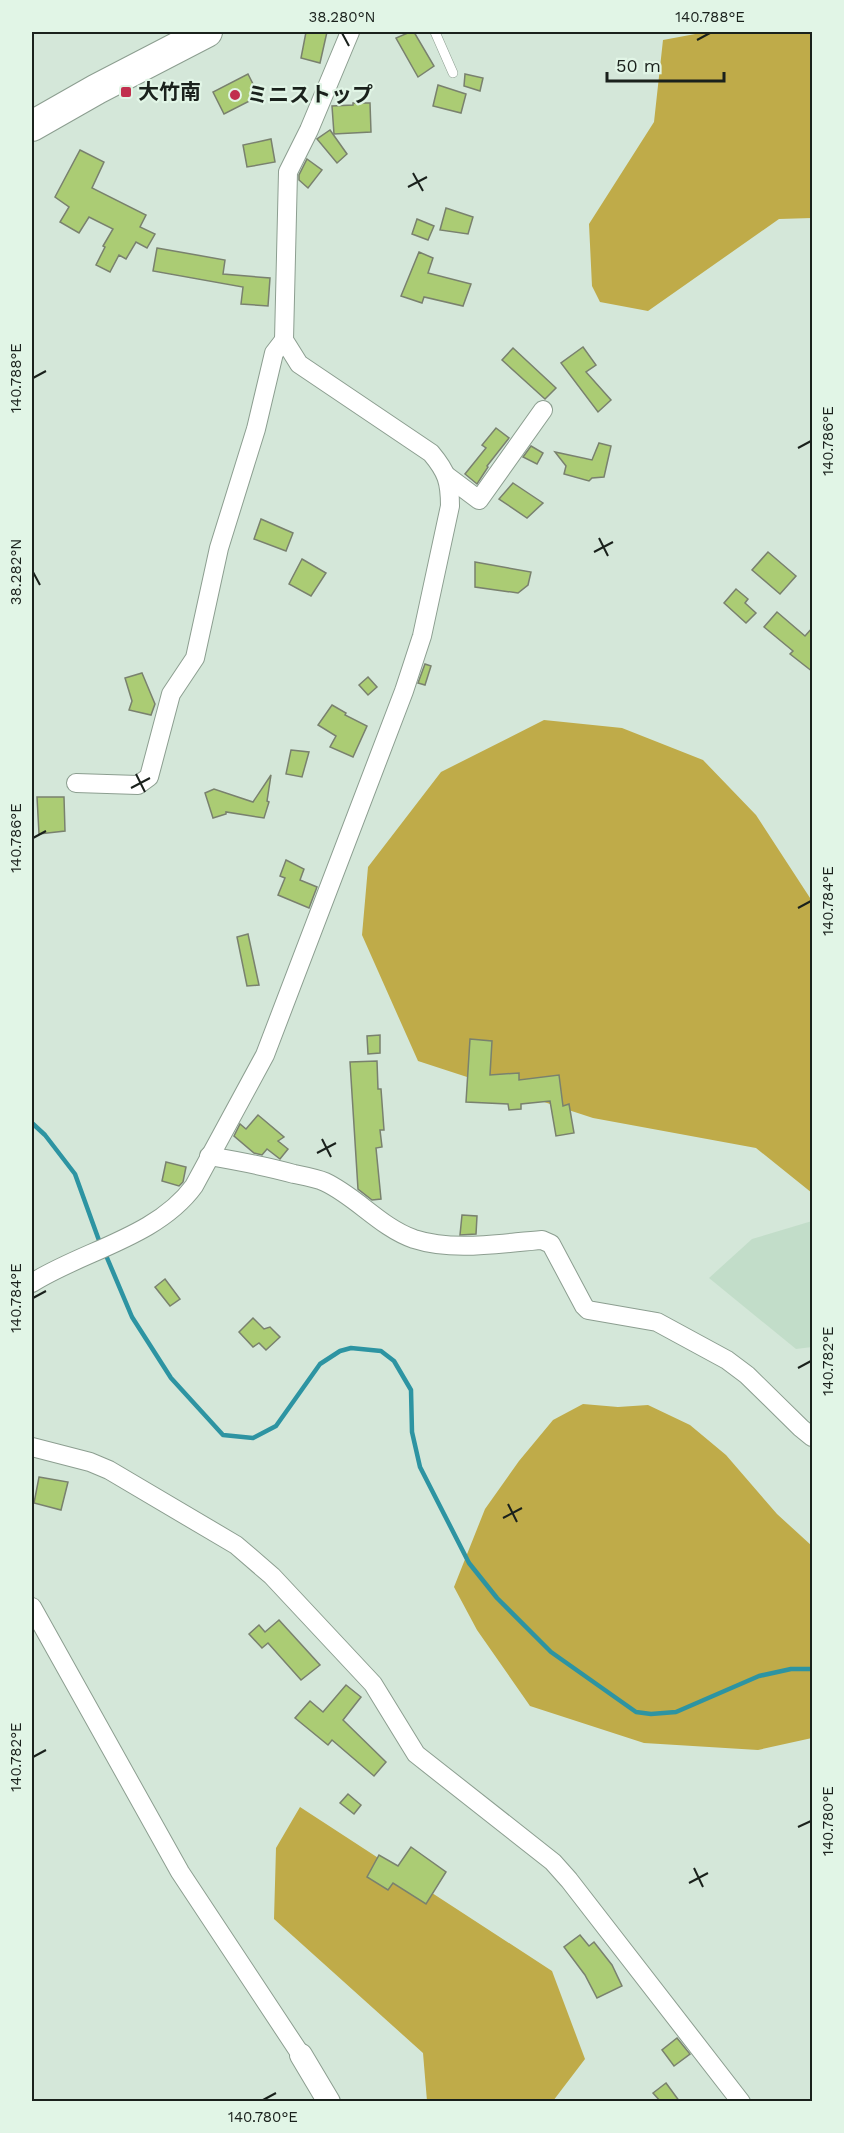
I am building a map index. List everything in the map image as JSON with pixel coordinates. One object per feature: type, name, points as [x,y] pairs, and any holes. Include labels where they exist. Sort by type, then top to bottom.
[{"type":"highway","points":[[32,126],[97,89],[207,32]]},
{"type":"street","points":[[32,1283],[119,1241],[163,1216],[186,1197],[265,1055],[404,691],[422,636],[450,506],[450,486],[447,476],[431,453],[299,364],[284,340],[288,172],[309,130],[350,32]]},
{"type":"street","points":[[76,783],[138,784],[149,777],[171,694],[195,658],[219,548],[256,429],[274,353],[284,340]]},
{"type":"street","points":[[447,476],[479,500],[543,410]]},
{"type":"street","points":[[209,1156],[252,1162],[324,1182],[343,1192],[379,1219],[414,1239],[450,1245],[542,1240],[551,1244],[588,1310],[657,1322],[727,1360],[747,1375],[813,1437]]},
{"type":"street","points":[[32,1447],[90,1462],[109,1470],[236,1545],[272,1576],[373,1684],[416,1754],[553,1862],[741,2102]]},
{"type":"street","points":[[32,1607],[180,1872],[301,2055],[329,2102]]},
{"type":"lane","points":[[435,32],[453,73]]},
{"type":"shaded area","points":[[706,32],[812,32],[812,218],[779,219],[648,311],[600,302],[592,286],[589,224],[654,122],[663,40]]},
{"type":"shaded area","points":[[544,720],[622,728],[703,760],[756,815],[812,901],[812,1193],[756,1148],[593,1118],[418,1061],[362,935],[368,867],[441,772]]},
{"type":"shaded area","points":[[812,1221],[812,1347],[796,1349],[709,1278],[752,1239]]},
{"type":"shaded area","points":[[583,1404],[618,1407],[648,1405],[690,1425],[726,1455],[777,1514],[812,1546],[812,1738],[758,1750],[644,1743],[530,1706],[477,1630],[454,1587],[485,1509],[519,1461],[553,1420]]},
{"type":"shaded area","points":[[300,1807],[552,1971],[585,2059],[553,2101],[427,2101],[423,2053],[274,1919],[276,1848]]},
{"type":"building","points":[[306,32],[327,32],[320,63],[301,58]]},
{"type":"building","points":[[414,32],[434,66],[418,77],[396,38]]},
{"type":"building","points":[[248,74],[259,96],[224,114],[213,92]]},
{"type":"building","points":[[465,74],[483,78],[480,91],[464,86]]},
{"type":"building","points":[[438,85],[466,94],[461,113],[433,106]]},
{"type":"building","points":[[353,103],[370,103],[371,132],[334,134],[332,106],[353,105]]},
{"type":"building","points":[[330,130],[347,154],[337,163],[317,139]]},
{"type":"building","points":[[271,139],[275,162],[247,167],[243,145]]},
{"type":"building","points":[[80,150],[104,162],[92,188],[146,215],[140,227],[155,234],[147,248],[136,242],[126,259],[119,255],[110,272],[96,265],[113,229],[89,217],[79,233],[60,222],[69,207],[55,197]]},
{"type":"building","points":[[307,159],[322,170],[308,188],[299,180]]},
{"type":"building","points":[[446,208],[473,217],[468,234],[440,230]]},
{"type":"building","points":[[417,219],[434,226],[428,240],[412,234]]},
{"type":"building","points":[[157,248],[225,260],[223,274],[270,278],[268,306],[241,304],[243,287],[153,271]]},
{"type":"building","points":[[419,252],[433,258],[428,273],[471,284],[463,306],[424,297],[422,303],[401,296]]},
{"type":"building","points":[[583,347],[596,365],[586,372],[611,400],[598,412],[561,363]]},
{"type":"building","points":[[513,348],[556,388],[545,399],[502,360]]},
{"type":"building","points":[[496,428],[509,438],[487,466],[477,484],[465,474],[486,448],[482,445]]},
{"type":"building","points":[[599,443],[611,446],[604,477],[592,478],[589,481],[564,474],[566,466],[555,452],[592,460]]},
{"type":"building","points":[[531,446],[543,453],[537,464],[523,457]]},
{"type":"building","points":[[513,483],[543,503],[527,518],[499,499]]},
{"type":"building","points":[[261,519],[293,533],[286,551],[254,539]]},
{"type":"building","points":[[768,552],[796,576],[780,594],[752,570]]},
{"type":"building","points":[[302,559],[326,573],[311,596],[289,584]]},
{"type":"building","points":[[475,562],[531,572],[528,585],[518,593],[475,587]]},
{"type":"building","points":[[736,589],[748,599],[745,603],[756,613],[746,623],[724,603]]},
{"type":"building","points":[[777,612],[805,636],[813,627],[813,672],[790,654],[793,651],[764,627]]},
{"type":"building","points":[[425,664],[431,666],[425,685],[418,683]]},
{"type":"building","points":[[142,673],[155,704],[151,715],[129,710],[132,701],[125,678]]},
{"type":"building","points":[[368,677],[377,687],[368,695],[359,685]]},
{"type":"building","points":[[332,705],[346,713],[345,715],[367,726],[353,757],[330,747],[336,736],[318,725]]},
{"type":"building","points":[[291,750],[309,752],[302,777],[286,774]]},
{"type":"building","points":[[271,775],[267,801],[269,802],[264,818],[226,812],[226,814],[213,818],[205,793],[214,789],[253,802]]},
{"type":"building","points":[[37,797],[64,797],[65,831],[39,834]]},
{"type":"building","points":[[286,860],[304,869],[300,880],[317,887],[309,908],[278,895],[285,878],[280,876]]},
{"type":"building","points":[[248,934],[259,985],[247,986],[237,937]]},
{"type":"building","points":[[380,1035],[380,1053],[368,1054],[367,1036]]},
{"type":"building","points":[[470,1039],[492,1041],[490,1075],[519,1073],[519,1080],[559,1075],[563,1106],[569,1104],[574,1133],[556,1136],[550,1101],[521,1104],[521,1109],[509,1110],[508,1104],[466,1102]]},
{"type":"building","points":[[377,1061],[378,1089],[381,1089],[384,1130],[380,1130],[382,1147],[376,1148],[381,1199],[372,1200],[358,1189],[350,1062]]},
{"type":"building","points":[[258,1115],[284,1137],[278,1141],[288,1149],[280,1159],[267,1149],[262,1155],[254,1153],[234,1136],[240,1124],[246,1129]]},
{"type":"building","points":[[166,1162],[186,1167],[183,1182],[179,1186],[162,1181]]},
{"type":"building","points":[[462,1215],[477,1216],[476,1234],[460,1235]]},
{"type":"building","points":[[165,1279],[180,1299],[170,1306],[155,1287]]},
{"type":"building","points":[[253,1318],[264,1329],[270,1327],[280,1337],[266,1350],[259,1343],[253,1347],[239,1332]]},
{"type":"building","points":[[39,1477],[68,1482],[61,1510],[34,1503]]},
{"type":"building","points":[[279,1620],[320,1665],[301,1680],[268,1643],[262,1648],[249,1634],[259,1625],[265,1632]]},
{"type":"building","points":[[346,1685],[361,1697],[343,1720],[386,1762],[374,1776],[332,1740],[328,1745],[295,1718],[310,1701],[323,1712]]},
{"type":"building","points":[[348,1794],[361,1805],[354,1814],[340,1803]]},
{"type":"building","points":[[411,1847],[446,1872],[426,1904],[393,1883],[388,1890],[367,1877],[379,1855],[398,1866]]},
{"type":"building","points":[[580,1935],[589,1946],[594,1942],[612,1965],[622,1986],[597,1998],[585,1975],[564,1947]]},
{"type":"building","points":[[677,2038],[690,2054],[674,2066],[662,2050]]},
{"type":"building","points":[[666,2083],[680,2102],[661,2102],[653,2093]]},
{"type":"waterway","points":[[32,1123],[45,1135],[75,1174],[101,1246]]},
{"type":"waterway","points":[[105,1253],[132,1317],[171,1378],[223,1435],[253,1438],[276,1426],[320,1364],[340,1351],[351,1348],[381,1351],[394,1361],[411,1390],[412,1432],[420,1467],[469,1563],[497,1598],[551,1652],[636,1712],[651,1714],[676,1712],[759,1676],[791,1669],[812,1669]]},
{"type":"place","name":"大竹南","points":[[126,92]]},
{"type":"place","name":"ミニストップ","points":[[235,95]]}]
